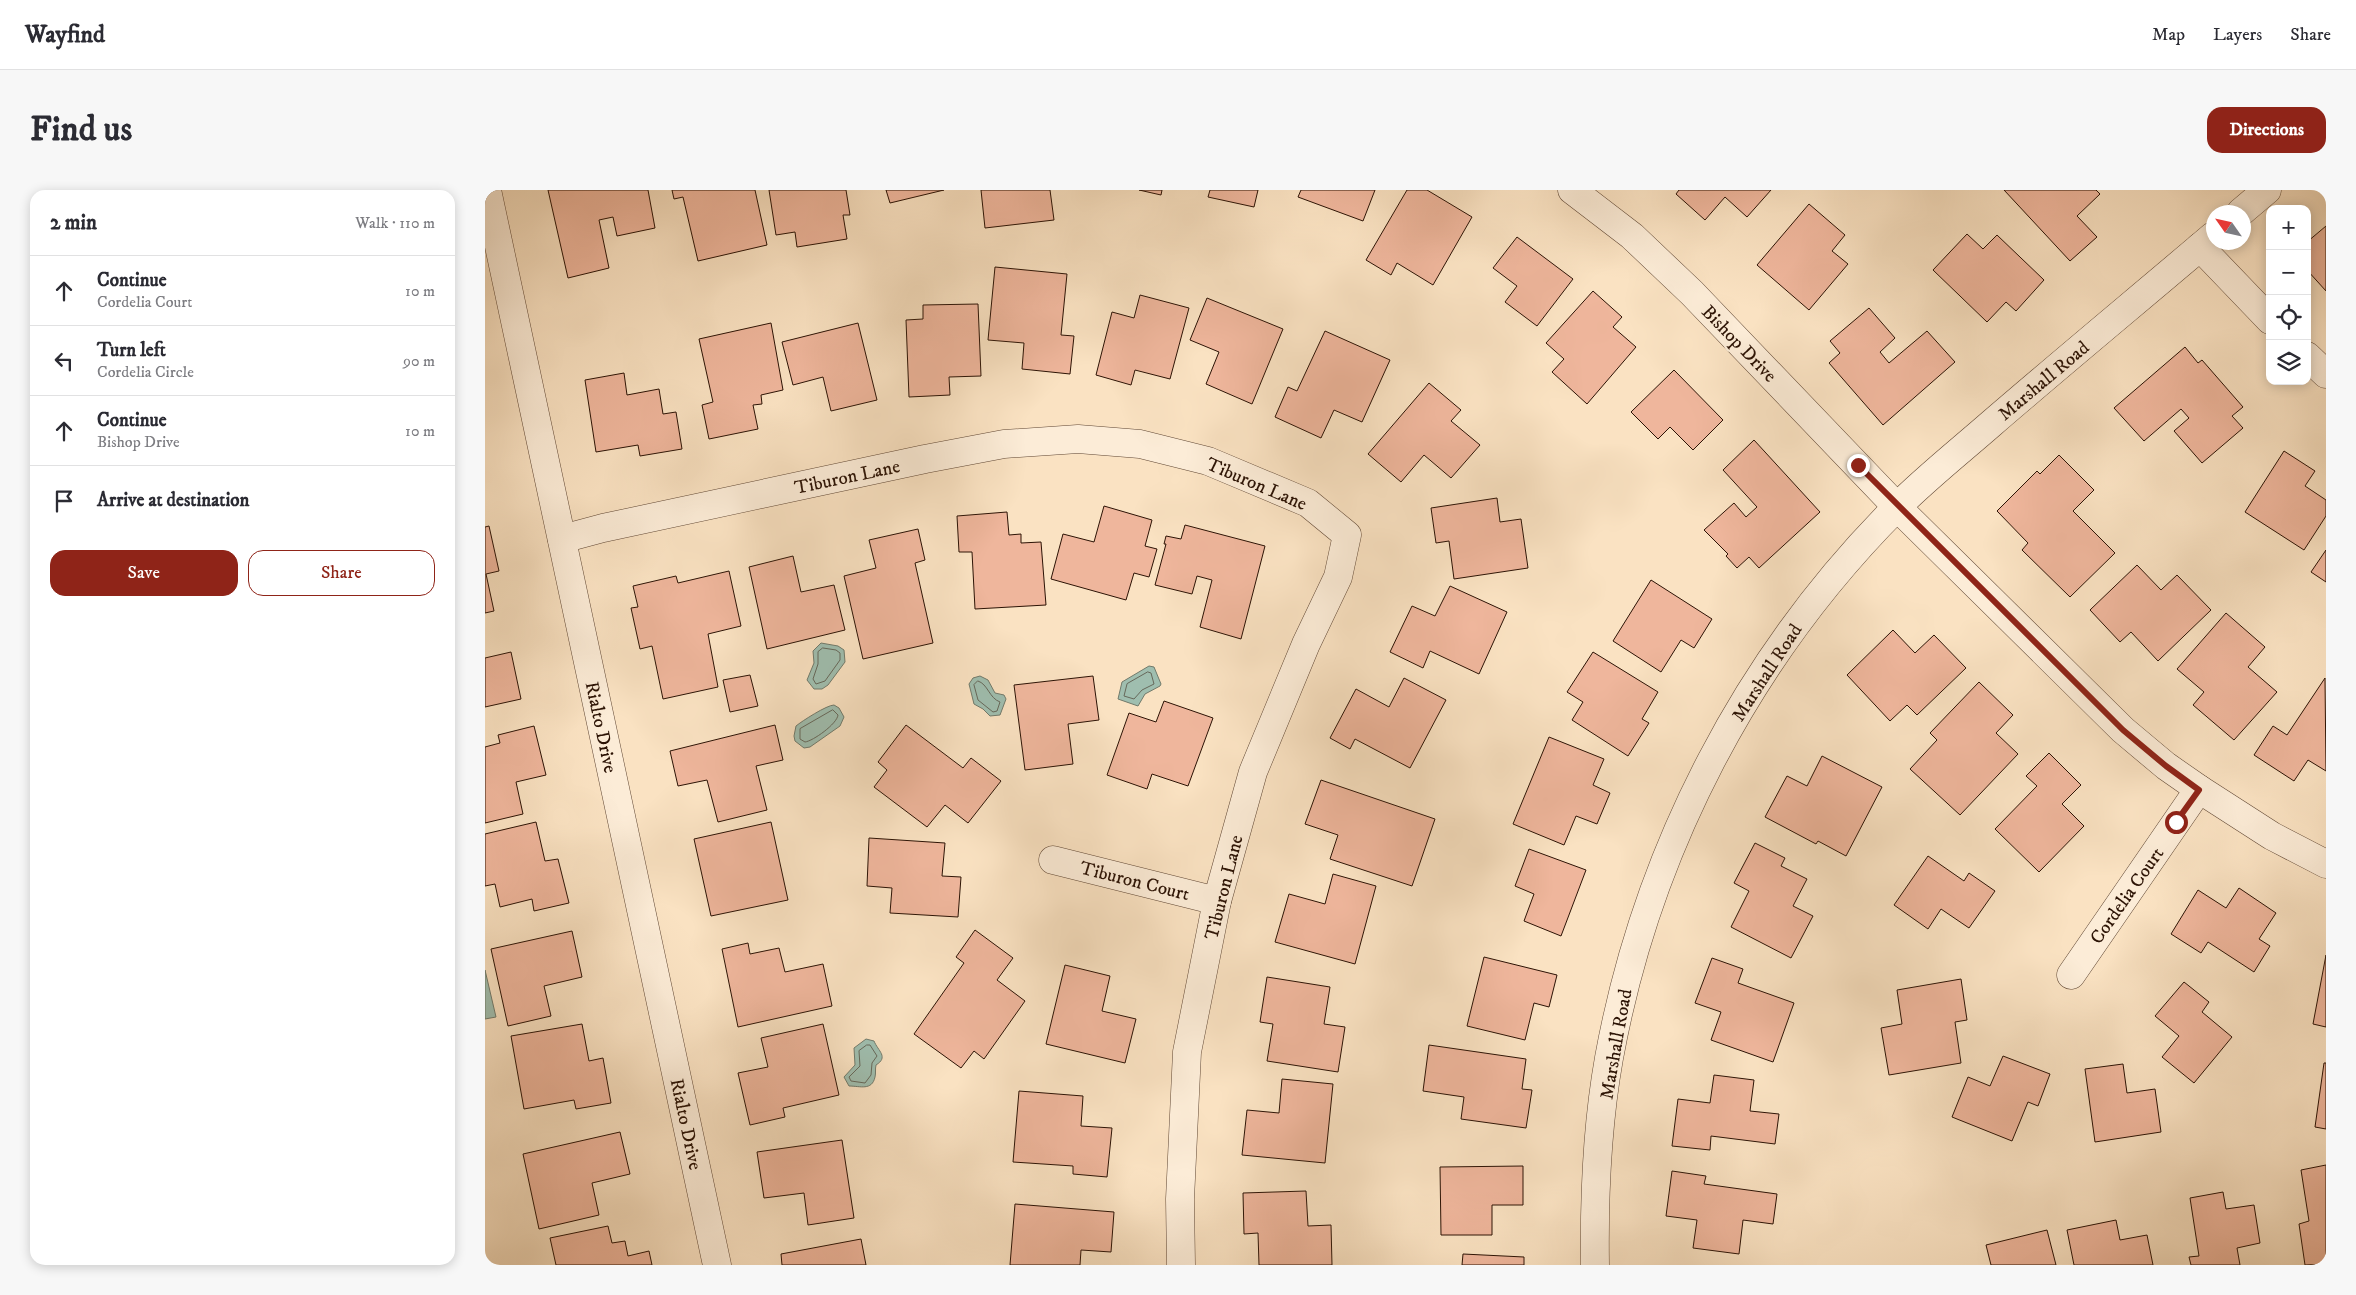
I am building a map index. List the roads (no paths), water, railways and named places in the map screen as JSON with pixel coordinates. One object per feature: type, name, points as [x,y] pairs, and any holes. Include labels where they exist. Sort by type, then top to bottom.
[{"type":"street","name":"Rialto Drive","points":[[487,190],[717,1265]]},
{"type":"street","name":"Bishop Drive","points":[[1572,190],[1632,236],[1693,293],[1897,507],[2123,730],[2166,766],[2199,790],[2272,836],[2326,864]]},
{"type":"street","points":[[2249,205],[2267,190]]},
{"type":"street","name":"Marshall Road","points":[[1595,1265],[1597,1171],[1609,1061],[1623,992],[1662,868],[1681,822],[1708,767],[1761,675],[1800,619],[1897,507],[2036,385],[2206,242]]},
{"type":"street","points":[[2214,250],[2266,315]]},
{"type":"street","points":[[2311,360],[2326,374]]},
{"type":"street","name":"Tiburon Lane","points":[[562,539],[603,528],[925,459],[1004,444],[1078,439],[1140,444],[1209,461],[1308,503],[1347,535],[1338,578],[1306,644],[1253,772],[1217,901],[1187,1052],[1180,1199],[1181,1265]]},
{"type":"street","name":"Cordelia Court","points":[[2071,975],[2199,790]]},
{"type":"street","name":"Tiburon Court","points":[[1053,860],[1217,901]]},
{"type":"water","points":[[821,643],[838,646],[844,650],[845,662],[828,685],[822,689],[814,689],[807,680],[814,663],[813,651]]},
{"type":"water","points":[[1149,666],[1154,667],[1161,684],[1160,686],[1145,694],[1138,706],[1118,699],[1122,682]]},
{"type":"water","points":[[980,676],[988,680],[995,693],[1004,695],[1006,699],[1000,715],[990,716],[974,704],[969,684],[973,678]]},
{"type":"water","points":[[834,705],[839,708],[844,717],[840,726],[810,747],[804,748],[795,741],[796,726],[820,710]]},
{"type":"water","points":[[485,970],[496,1017],[485,1019]]},
{"type":"water","points":[[866,1039],[874,1041],[882,1059],[876,1065],[875,1077],[871,1084],[865,1087],[849,1086],[844,1077],[855,1065],[854,1048]]}]
